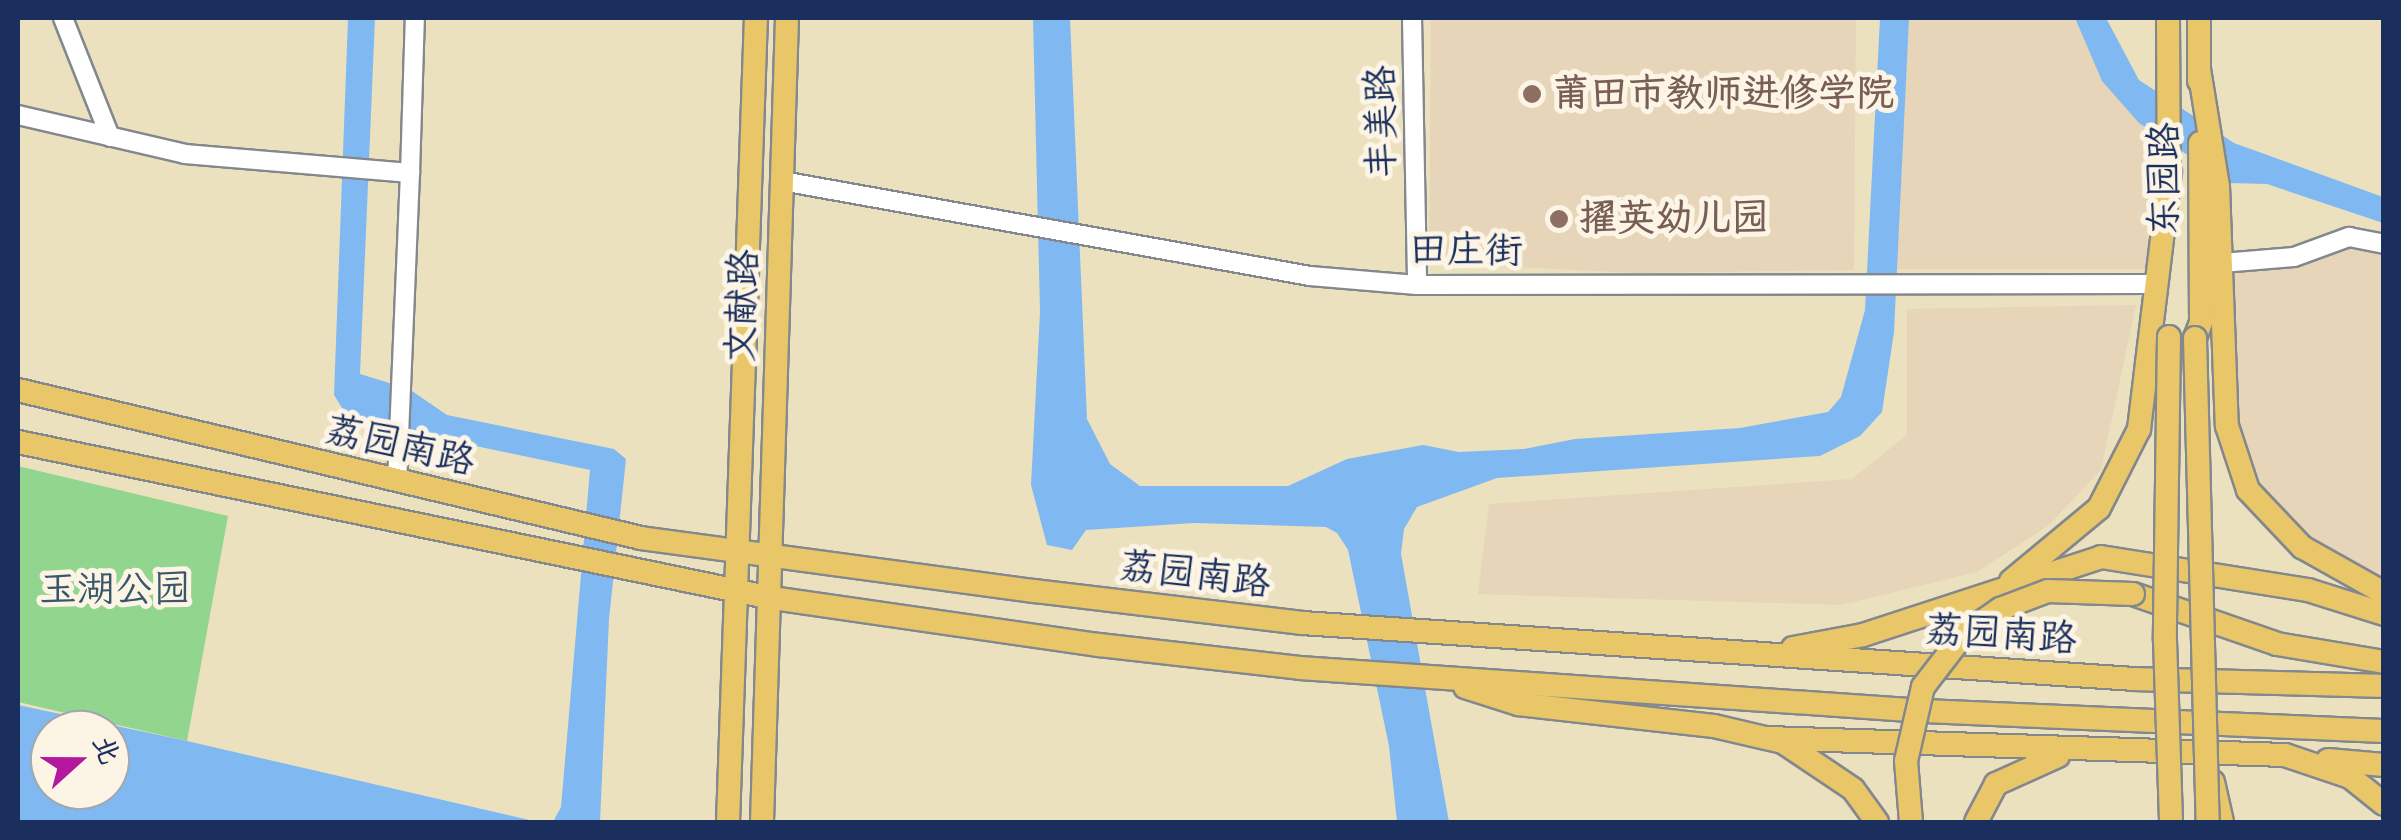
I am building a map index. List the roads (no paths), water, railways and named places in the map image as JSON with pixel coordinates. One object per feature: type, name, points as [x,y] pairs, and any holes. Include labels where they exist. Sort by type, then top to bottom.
[{"type":"main road","points":[[728,822],[756,18]]},
{"type":"main road","name":"文献路","points":[[762,822],[772,598],[768,556],[787,18]]},
{"type":"main road","name":"东园路","points":[[2168,18],[2165,640],[2170,815]]},
{"type":"main road","name":"东园路","points":[[2199,18],[2201,322],[2194,338],[2207,757]]},
{"type":"main road","points":[[2199,69],[2222,263],[2226,426],[2258,505],[2302,546],[2384,593]]},
{"type":"main road","points":[[2001,589],[2099,508],[2138,429],[2170,172]]},
{"type":"main road","name":"荔园南路","points":[[18,390],[641,538],[768,556],[1365,627],[2135,678],[2384,686]]},
{"type":"main road","points":[[2138,429],[2226,426]]},
{"type":"main road","name":"荔园南路","points":[[18,442],[132,470],[772,598],[1099,645],[1366,672],[2133,723],[2384,731]]},
{"type":"main road","points":[[1760,654],[1863,635],[2100,557],[2308,590],[2384,614]]},
{"type":"main road","points":[[1910,822],[1906,761],[1923,687],[1963,635],[2000,609],[2048,591],[2133,594],[2277,644],[2384,662]]},
{"type":"main road","points":[[1434,676],[1518,704],[1714,726],[1767,738],[2285,756],[2384,766]]},
{"type":"main road","points":[[1767,738],[1824,764],[1877,822]]},
{"type":"main road","points":[[1976,822],[1996,784],[2074,751]]},
{"type":"main road","points":[[2285,756],[2350,777],[2384,804]]},
{"type":"main road","points":[[2207,757],[2208,822]]},
{"type":"main road","points":[[2207,757],[2222,822]]},
{"type":"street","points":[[63,18],[110,137]]},
{"type":"street","points":[[397,481],[404,378],[405,173],[415,18]]},
{"type":"street","name":"丰美路","points":[[1412,18],[1416,285]]},
{"type":"street","points":[[18,115],[184,154],[405,173]]},
{"type":"street","name":"田庄街","points":[[782,180],[1310,276],[1416,285],[2158,284]]},
{"type":"street","points":[[2222,263],[2294,257],[2349,237],[2384,244]]},
{"type":"water","points":[[348,18],[375,18],[360,374],[409,389],[447,415],[614,449],[626,459],[609,619],[600,822],[553,822],[561,807],[590,470],[419,434],[344,411],[334,395]]},
{"type":"water","points":[[1033,18],[1070,18],[1087,419],[1110,464],[1140,486],[1288,486],[1347,459],[1423,445],[1459,452],[1524,449],[1575,439],[1740,428],[1828,412],[1841,397],[1865,310],[1880,18],[1909,18],[1894,332],[1882,412],[1860,436],[1820,456],[1497,478],[1417,507],[1404,529],[1401,554],[1449,822],[1397,822],[1389,746],[1348,550],[1337,533],[1326,527],[1194,523],[1086,530],[1072,550],[1047,545],[1031,485],[1040,312]]},
{"type":"water","points":[[2075,18],[2106,18],[2139,80],[2234,143],[2383,197],[2383,223],[2267,184],[2230,183],[2139,123],[2102,81]]},
{"type":"water","points":[[18,705],[41,710],[30,710],[30,810],[130,810],[130,729],[538,822],[18,822]]},
{"type":"place","name":"莆田市教师进修学院","points":[[1532,94]]},
{"type":"place","name":"擢英幼儿园","points":[[1559,219]]},
{"type":"park label","name":"玉湖公园","points":[[115,590]]}]
